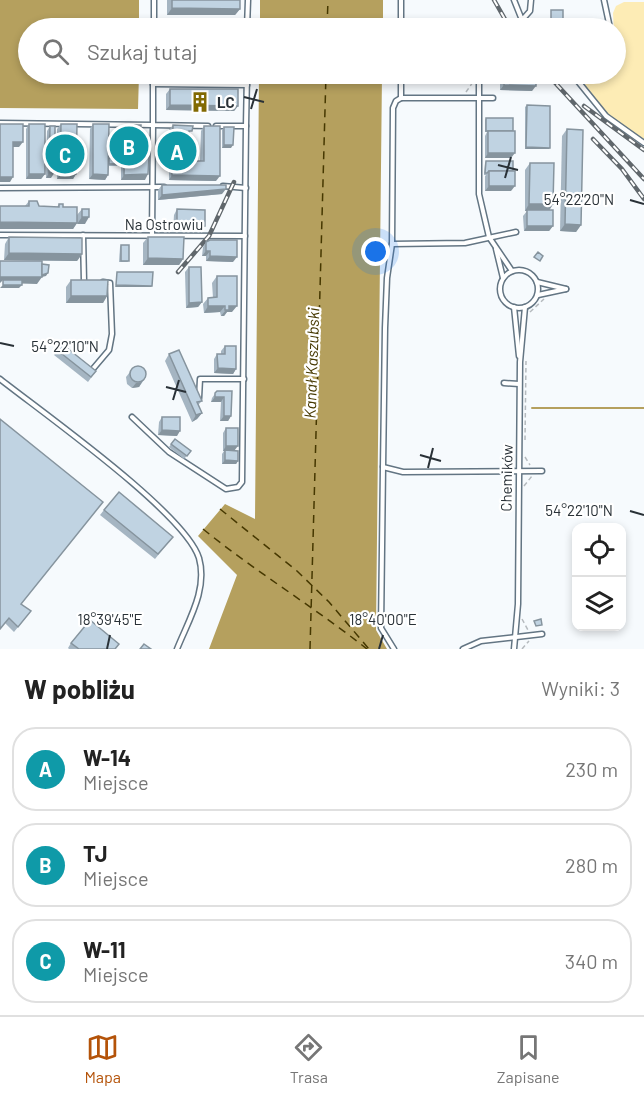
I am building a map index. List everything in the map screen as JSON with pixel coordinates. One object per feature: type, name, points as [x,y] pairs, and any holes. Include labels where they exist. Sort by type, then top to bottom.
[{"type":"lane","points":[[154,0],[154,18]]},
{"type":"lane","points":[[247,18],[248,0]]},
{"type":"lane","points":[[401,0],[401,18]]},
{"type":"lane","points":[[514,0],[521,18]]},
{"type":"lane","points":[[524,18],[530,11],[531,0]]},
{"type":"lane","points":[[604,0],[608,18]]},
{"type":"lane","points":[[132,417],[169,452],[214,482],[232,489],[238,487],[243,475],[247,85],[153,84],[152,236]]},
{"type":"lane","points":[[401,84],[401,98]]},
{"type":"lane","points":[[478,84],[479,194],[489,237],[512,271]]},
{"type":"lane","points":[[580,84],[606,116],[644,143]]},
{"type":"lane","points":[[394,649],[381,628],[386,308],[392,244],[393,108],[396,101],[401,98],[494,98]]},
{"type":"lane","points":[[0,123],[246,126]]},
{"type":"lane","points":[[216,186],[246,188]]},
{"type":"lane","points":[[0,188],[173,187]]},
{"type":"lane","points":[[392,244],[465,243],[516,232]]},
{"type":"lane","name":"Na Ostrowiu","points":[[0,235],[245,236]]},
{"type":"lane","points":[[83,235],[83,281],[92,282]]},
{"type":"lane","points":[[496,249],[503,278],[501,295],[514,307],[520,362]]},
{"type":"lane","points":[[503,278],[512,271],[529,273],[537,282],[566,289],[537,295],[525,307],[514,307]]},
{"type":"lane","points":[[92,370],[109,350],[112,334],[110,283],[101,282]]},
{"type":"lane","points":[[537,282],[537,295]]},
{"type":"lane","name":"Chemików","points":[[514,649],[518,604],[519,384],[525,307]]},
{"type":"lane","points":[[0,379],[118,473],[186,533],[199,559],[201,589],[177,649]]},
{"type":"lane","points":[[199,398],[201,379],[244,379]]},
{"type":"lane","points":[[504,383],[519,384]]},
{"type":"lane","points":[[383,467],[403,472],[542,471]]},
{"type":"lane","points":[[463,649],[481,641],[542,634]]},
{"type":"path","points":[[464,98],[471,84]]},
{"type":"path","points":[[528,314],[549,297]]},
{"type":"path","points":[[524,489],[528,478],[536,476],[535,467],[525,458],[526,357]]},
{"type":"path","points":[[522,610],[522,621],[528,630]]},
{"type":"path","points":[[522,649],[530,641]]},
{"type":"shaded area","points":[[624,2],[644,2],[644,141],[606,112],[585,84],[626,84],[626,18],[613,18],[616,6]]},
{"type":"water","points":[[0,0],[139,0],[139,18],[18,18],[18,84],[139,84],[138,109],[0,108]]},
{"type":"water","points":[[260,0],[383,0],[383,18],[260,18]]},
{"type":"water","name":"Kanał Kaszubski","points":[[259,84],[382,84],[376,630],[387,649],[209,649],[237,575],[198,536],[225,504],[255,519]]},
{"type":"building","points":[[172,0],[240,0],[240,9],[172,8]]},
{"type":"building","points":[[551,10],[563,10],[563,18],[551,18]]},
{"type":"building","points":[[536,84],[536,86],[504,85]]},
{"type":"building","name":"LC","points":[[170,89],[238,89],[238,106],[170,105]]},
{"type":"building","points":[[527,105],[550,106],[550,148],[526,147]]},
{"type":"building","points":[[486,118],[513,118],[513,131],[486,131]]},
{"type":"building","points":[[0,124],[23,124],[23,142],[13,142],[13,177],[0,177]]},
{"type":"building","points":[[29,124],[45,124],[45,174],[29,174]]},
{"type":"building","points":[[61,124],[77,124],[76,174],[60,174]]},
{"type":"building","points":[[93,124],[109,124],[108,175],[93,174]]},
{"type":"building","points":[[125,125],[141,125],[140,157],[149,157],[148,174],[124,175]]},
{"type":"building","points":[[173,125],[193,126],[192,131],[189,131],[188,161],[204,161],[204,126],[220,126],[220,176],[172,175]]},
{"type":"building","points":[[50,126],[55,126],[55,172],[49,173]]},
{"type":"building","points":[[224,127],[234,127],[233,145],[224,145]]},
{"type":"building","points":[[567,129],[583,130],[581,225],[565,224]]},
{"type":"building","points":[[488,131],[515,131],[515,153],[488,153]]},
{"type":"building","points":[[109,158],[118,158],[118,164],[109,164]]},
{"type":"building","points":[[486,161],[513,161],[513,171],[485,173]]},
{"type":"building","points":[[530,163],[554,163],[553,204],[529,204]]},
{"type":"building","points":[[489,171],[515,171],[515,186],[489,186]]},
{"type":"building","points":[[162,185],[226,185],[226,189],[162,195]]},
{"type":"building","points":[[29,201],[37,201],[39,206],[59,207],[59,204],[63,204],[63,207],[77,207],[77,223],[0,222],[0,206],[29,206]]},
{"type":"building","points":[[82,209],[89,209],[89,217],[82,217]]},
{"type":"building","points":[[177,209],[205,210],[205,226],[177,225]]},
{"type":"building","points":[[527,210],[553,210],[553,226],[527,226]]},
{"type":"building","points":[[9,237],[82,238],[82,254],[9,253]]},
{"type":"building","points":[[148,237],[184,237],[183,259],[148,258]]},
{"type":"building","points":[[237,240],[237,257],[210,256],[210,251],[206,251],[206,242]]},
{"type":"building","points":[[121,245],[129,245],[129,261],[121,261]]},
{"type":"building","points":[[538,252],[543,256],[540,261],[534,257]]},
{"type":"building","points":[[0,261],[42,261],[42,277],[0,277]]},
{"type":"building","points":[[42,264],[49,265],[48,273],[42,275]]},
{"type":"building","points":[[189,267],[201,267],[202,302],[189,303]]},
{"type":"building","points":[[117,272],[153,272],[152,286],[116,285]]},
{"type":"building","points":[[217,276],[237,276],[237,306],[229,306],[229,310],[225,310],[225,306],[208,306],[208,298],[217,297]]},
{"type":"building","points":[[3,280],[22,280],[22,285],[3,285]]},
{"type":"building","points":[[71,280],[108,280],[107,296],[71,296]]},
{"type":"building","points":[[62,344],[96,371],[91,377],[57,350]]},
{"type":"building","points":[[225,346],[236,346],[236,369],[218,368],[217,354],[225,354]]},
{"type":"building","points":[[179,350],[202,401],[197,402],[202,413],[196,415],[169,354]]},
{"type":"building","points":[[138,366],[144,368],[146,374],[144,380],[138,382],[132,380],[130,374],[132,368]]},
{"type":"building","points":[[217,391],[232,391],[231,416],[224,416],[224,397],[215,397]]},
{"type":"building","points":[[162,417],[180,417],[180,431],[162,430]]},
{"type":"building","points":[[0,419],[103,502],[21,604],[31,611],[18,627],[9,618],[0,629]]},
{"type":"building","points":[[226,428],[238,428],[238,446],[226,446]]},
{"type":"building","points":[[175,439],[191,451],[187,456],[171,444]]},
{"type":"building","points":[[225,450],[238,451],[238,461],[225,460]]},
{"type":"building","points":[[119,492],[173,537],[158,554],[104,510]]},
{"type":"building","points":[[541,619],[542,625],[536,626],[534,621]]},
{"type":"building","points":[[90,620],[119,644],[115,649],[79,649],[71,643]]},
{"type":"building","points":[[144,644],[151,649],[140,649]]},
{"type":"waterway","points":[[532,408],[644,408]]},
{"type":"ferry route","points":[[327,18],[328,0]]},
{"type":"ferry route","points":[[310,649],[326,84]]},
{"type":"ferry route","points":[[220,509],[297,571],[329,602],[369,649]]},
{"type":"ferry route","points":[[203,529],[367,649]]},
{"type":"railway","points":[[494,0],[504,18]]},
{"type":"railway","points":[[556,84],[644,179]]},
{"type":"railway","points":[[584,106],[644,150]]},
{"type":"railway","points":[[593,139],[622,169],[644,199]]},
{"type":"railway","points":[[178,272],[209,236],[234,182]]},
{"type":"place","name":"LC","points":[[200,102]]},
{"type":"place","name":"TJ","points":[[129,146]]},
{"type":"place","name":"W-14","points":[[177,151]]},
{"type":"place","name":"W-11","points":[[65,154]]}]
